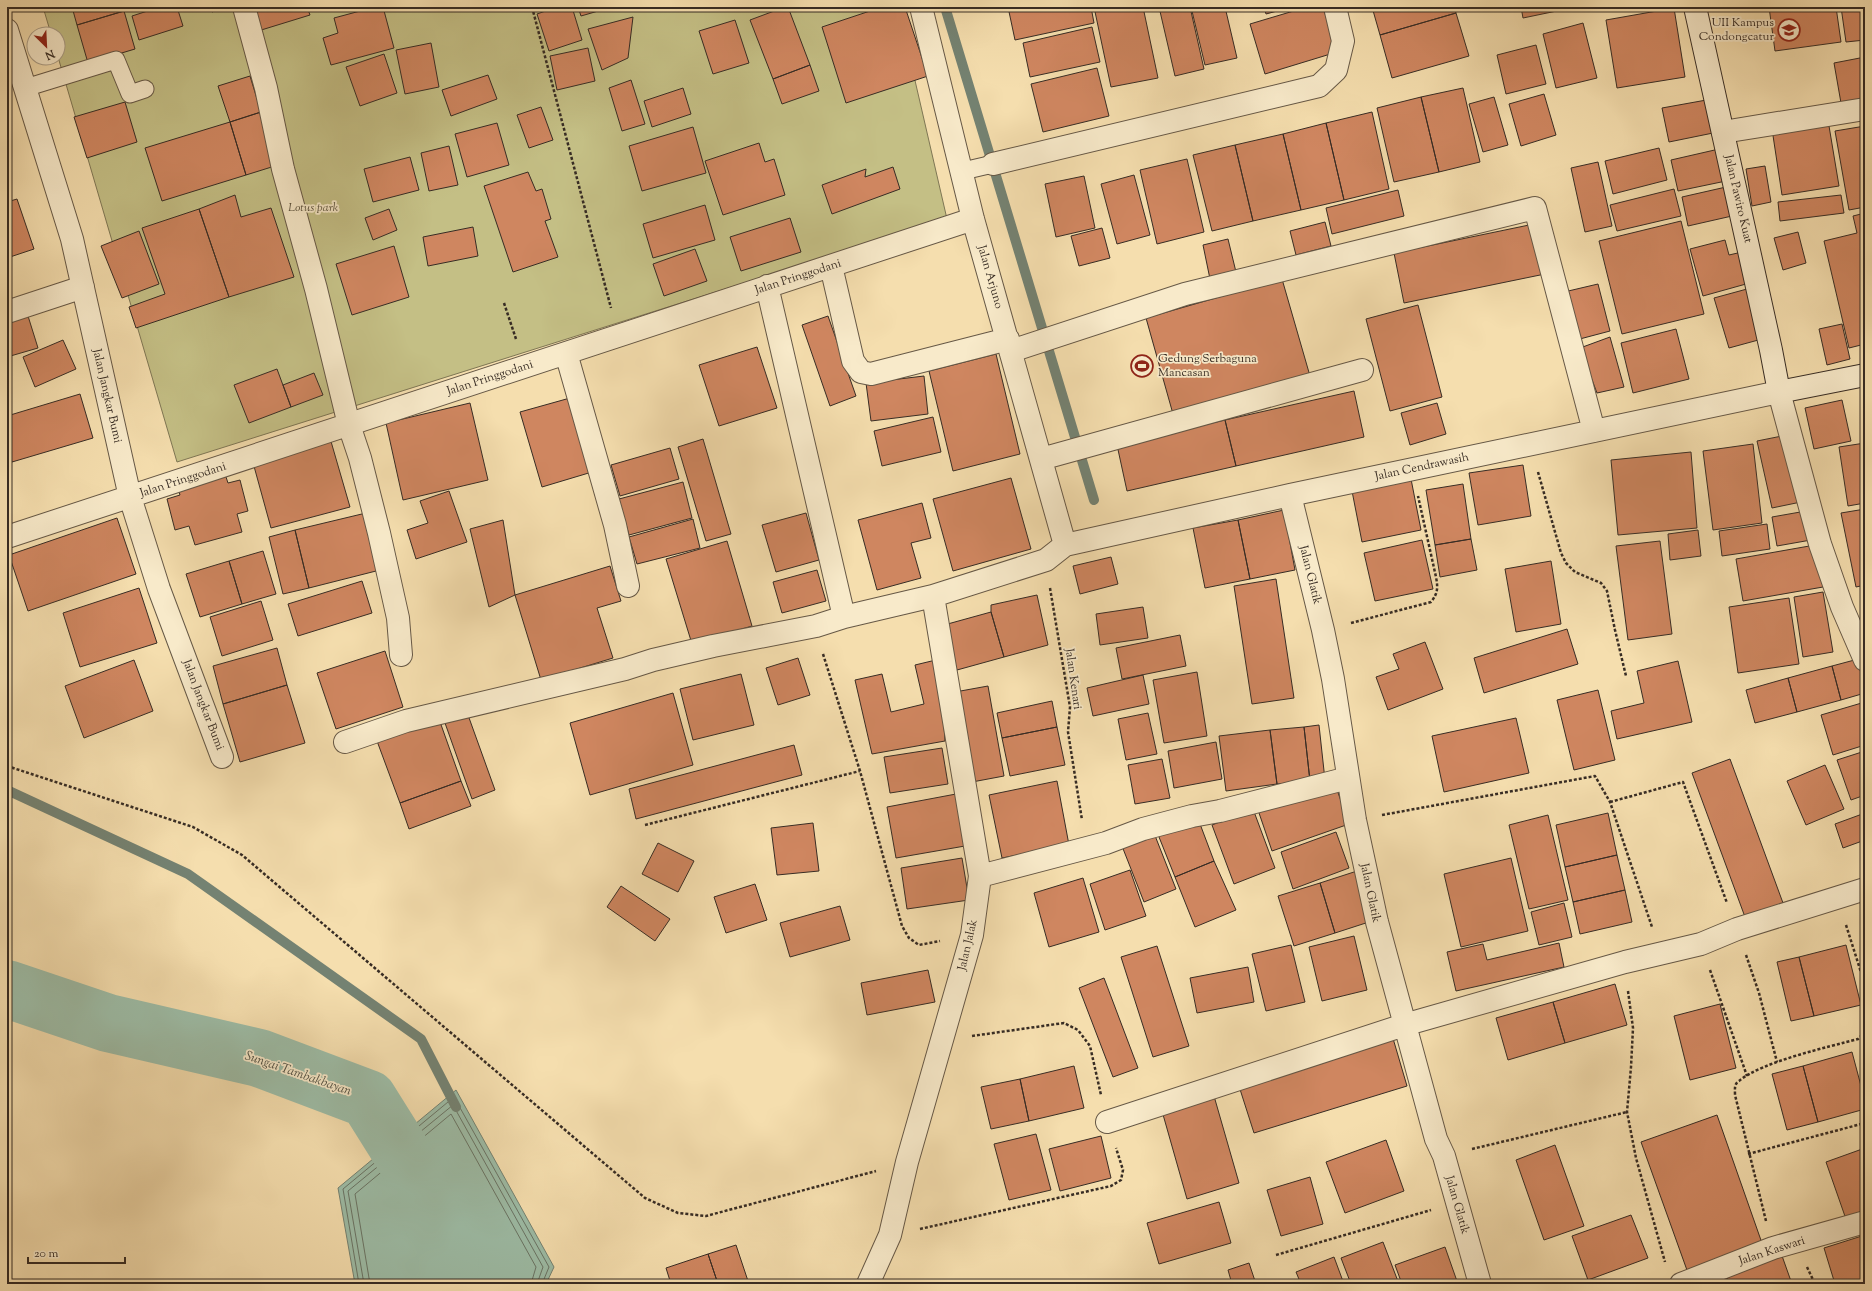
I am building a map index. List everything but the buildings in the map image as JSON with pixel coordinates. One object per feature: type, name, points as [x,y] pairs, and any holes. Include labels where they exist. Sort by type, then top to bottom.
[{"type":"street","points":[[244,7],[266,88],[283,169],[316,289],[349,425],[360,458],[379,533],[398,618],[401,655]]},
{"type":"street","name":"Jalan Arjuno","points":[[921,7],[974,219],[1065,545]]},
{"type":"street","points":[[993,164],[1319,86],[1336,70],[1343,41],[1335,7]]},
{"type":"street","name":"Jalan Pawiro Kuat","points":[[1695,7],[1772,350],[1779,392],[1820,544],[1842,607],[1865,660]]},
{"type":"street","name":"Jalan Jangkar Bumi","points":[[7,30],[18,82],[72,239],[130,497],[159,589],[222,757]]},
{"type":"street","points":[[1723,132],[1865,109]]},
{"type":"street","points":[[831,266],[853,361],[861,372],[871,374],[1009,345],[1185,294],[1535,208],[1594,430]]},
{"type":"street","name":"Jalan Pringgodani","points":[[7,537],[974,219]]},
{"type":"street","points":[[768,286],[844,617]]},
{"type":"street","points":[[7,312],[84,288]]},
{"type":"street","points":[[566,353],[615,526],[628,586]]},
{"type":"street","points":[[1041,459],[1362,370]]},
{"type":"street","name":"Jalan Cendrawasih","points":[[1065,545],[1594,430],[1865,375]]},
{"type":"street","name":"Jalan Glatik","points":[[1290,495],[1323,630],[1333,679],[1355,820],[1376,922],[1436,1139],[1444,1156],[1480,1284]]},
{"type":"street","points":[[345,742],[406,721],[625,669],[653,660],[713,646],[816,626],[844,617],[933,596],[1046,560],[1065,545]]},
{"type":"street","name":"Jalan Jalak","points":[[868,1284],[890,1235],[907,1162],[972,935],[980,876],[933,596]]},
{"type":"street","points":[[980,876],[1086,848],[1192,816],[1348,778]]},
{"type":"street","points":[[1107,1122],[1404,1025],[1625,962],[1702,944],[1737,929],[1865,890]]},
{"type":"street","name":"Jalan Kaswari","points":[[1673,1277],[1865,1222]]},
{"type":"lane","points":[[18,82],[116,60],[130,94],[144,89]]},
{"type":"lane","points":[[963,171],[993,164]]},
{"type":"path","points":[[532,7],[618,336]]},
{"type":"path","points":[[504,303],[524,367]]},
{"type":"path","points":[[1530,445],[1560,553],[1566,563],[1575,572],[1601,583],[1607,591],[1626,676]]},
{"type":"path","points":[[1323,630],[1431,602],[1436,596],[1438,590],[1436,577],[1412,469]]},
{"type":"path","name":"Jalan Kenari","points":[[1046,560],[1057,636],[1070,707],[1068,732],[1086,848]]},
{"type":"path","points":[[816,626],[826,665],[860,771],[900,918],[908,938],[919,944],[972,935]]},
{"type":"path","points":[[7,766],[193,827],[242,855],[645,1198],[678,1214],[706,1216],[907,1162]]},
{"type":"path","points":[[645,825],[860,771]]},
{"type":"path","points":[[1355,820],[1594,776],[1610,802],[1661,954]]},
{"type":"path","points":[[1610,802],[1683,782]]},
{"type":"path","points":[[1837,898],[1865,986]]},
{"type":"path","points":[[1702,944],[1747,1076]]},
{"type":"path","points":[[1625,962],[1633,1028],[1627,1112],[1636,1158],[1673,1277]]},
{"type":"path","points":[[890,1235],[1111,1186],[1121,1180],[1123,1170],[1107,1122],[1090,1046],[1078,1030],[1064,1023],[943,1040]]},
{"type":"path","points":[[1773,1248],[1748,1154],[1735,1095],[1735,1086],[1738,1081],[1777,1062],[1858,1039],[1865,1032]]},
{"type":"path","points":[[1444,1156],[1627,1112]]},
{"type":"path","points":[[1748,1154],[1865,1123]]},
{"type":"path","points":[[1276,1254],[1456,1203]]},
{"type":"green space","name":"Lotus park","points":[[43,7],[898,7],[947,219],[177,462],[61,66],[66,66],[66,26],[49,26]]},
{"type":"water","points":[[456,1090],[554,1267],[546,1284],[355,1284],[338,1188]]},
{"type":"waterway","points":[[945,7],[1094,500]]},
{"type":"waterway","points":[[7,790],[188,874],[421,1039],[456,1107]]},
{"type":"waterway","name":"Sungai Tambakbayan","points":[[7,989],[108,1023],[259,1058],[368,1099],[410,1166],[450,1262],[447,1284]]},
{"type":"place","name":"UII Kampus Condongcatur","points":[[1789,30]]},
{"type":"place","name":"Gedung Serbaguna Mancasan","points":[[1142,366]]}]
